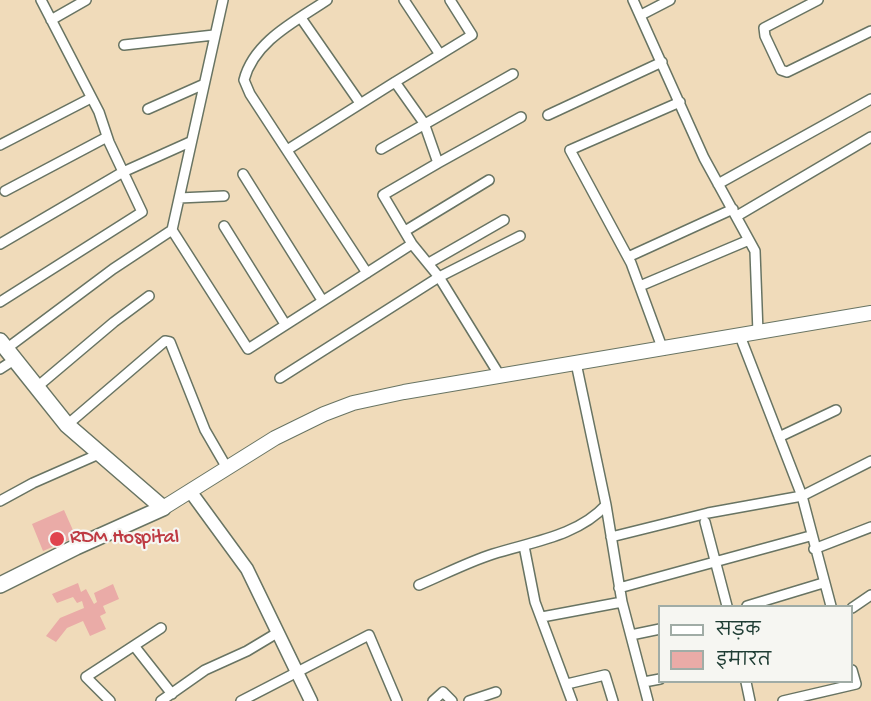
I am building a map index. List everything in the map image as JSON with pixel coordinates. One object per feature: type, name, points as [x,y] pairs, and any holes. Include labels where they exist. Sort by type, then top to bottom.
[{"type":"main road","points":[[0,585],[75,547],[163,508],[275,438],[353,403],[871,313]]},
{"type":"main road","points":[[7,350],[67,425],[163,508]]},
{"type":"street","points":[[0,302],[142,212],[107,137],[92,98],[41,0]]},
{"type":"street","points":[[51,20],[86,0]]},
{"type":"street","points":[[0,369],[7,350],[113,269],[172,230],[202,85],[223,0]]},
{"type":"street","points":[[327,0],[301,18],[286,24],[254,58],[244,80],[367,273]]},
{"type":"street","points":[[404,0],[439,53]]},
{"type":"street","points":[[287,150],[439,53],[472,35],[450,0]]},
{"type":"street","points":[[633,0],[704,158],[755,251],[758,333]]},
{"type":"street","points":[[641,15],[670,0]]},
{"type":"street","points":[[818,0],[764,28],[765,36],[782,70],[787,72],[871,31]]},
{"type":"street","points":[[301,18],[360,103]]},
{"type":"street","points":[[124,45],[214,34]]},
{"type":"street","points":[[548,115],[662,62]]},
{"type":"street","points":[[381,149],[513,74]]},
{"type":"street","points":[[395,82],[424,123],[438,163]]},
{"type":"street","points":[[148,109],[202,85]]},
{"type":"street","points":[[0,146],[92,98]]},
{"type":"street","points":[[718,184],[871,99]]},
{"type":"street","points":[[663,350],[628,257],[570,150],[680,102]]},
{"type":"street","points":[[500,376],[439,277],[412,244],[383,195],[522,117]]},
{"type":"street","points":[[5,190],[107,137]]},
{"type":"street","points":[[628,257],[735,212],[871,137]]},
{"type":"street","points":[[0,244],[123,172],[190,142]]},
{"type":"street","points":[[243,174],[322,300]]},
{"type":"street","points":[[405,231],[489,180]]},
{"type":"street","points":[[179,198],[224,196]]},
{"type":"street","points":[[429,263],[504,220]]},
{"type":"street","points":[[224,226],[285,324]]},
{"type":"street","points":[[172,230],[248,349],[412,244]]},
{"type":"street","points":[[280,378],[439,277],[520,236]]},
{"type":"street","points":[[640,286],[749,240]]},
{"type":"street","points":[[37,387],[114,322],[149,296]]},
{"type":"street","points":[[740,336],[802,496],[810,536],[831,605]]},
{"type":"street","points":[[67,425],[165,341],[170,342],[205,430],[227,468]]},
{"type":"street","points":[[576,363],[606,505],[619,588],[648,701]]},
{"type":"street","points":[[779,437],[836,410]]},
{"type":"street","points":[[0,501],[33,483],[99,454]]},
{"type":"street","points":[[611,537],[708,513],[802,496],[871,461]]},
{"type":"street","points":[[190,491],[247,569],[311,701]]},
{"type":"street","points":[[419,585],[494,554],[524,546],[592,520],[606,505]]},
{"type":"street","points":[[705,522],[727,605]]},
{"type":"street","points":[[814,549],[871,527]]},
{"type":"street","points":[[619,588],[810,536]]},
{"type":"street","points":[[524,546],[535,602],[572,701]]},
{"type":"street","points":[[750,605],[823,583]]},
{"type":"street","points":[[853,607],[871,595]]},
{"type":"street","points":[[542,617],[622,602]]},
{"type":"street","points":[[110,701],[86,677],[135,647],[160,628]]},
{"type":"street","points":[[631,635],[658,628]]},
{"type":"street","points":[[161,701],[205,670],[247,651],[277,633]]},
{"type":"street","points":[[241,701],[297,670],[369,635],[397,701]]},
{"type":"street","points":[[135,647],[172,694]]},
{"type":"street","points":[[783,701],[856,684],[853,674]]},
{"type":"street","points":[[567,684],[605,675],[613,701]]},
{"type":"street","points":[[644,682],[658,679]]},
{"type":"street","points":[[746,683],[750,701]]},
{"type":"street","points":[[433,701],[443,692],[452,701]]},
{"type":"street","points":[[469,701],[496,692]]},
{"type":"building","points":[[64,510],[76,537],[43,551],[32,524]]},
{"type":"building","points":[[78,583],[81,592],[86,589],[94,604],[97,602],[94,593],[113,584],[119,599],[103,606],[106,613],[100,616],[106,629],[90,636],[83,621],[67,628],[56,642],[46,636],[60,618],[84,608],[82,601],[77,603],[73,597],[57,603],[52,594]]},
{"type":"place","name":"RDM Hospital","points":[[57,539]]}]
